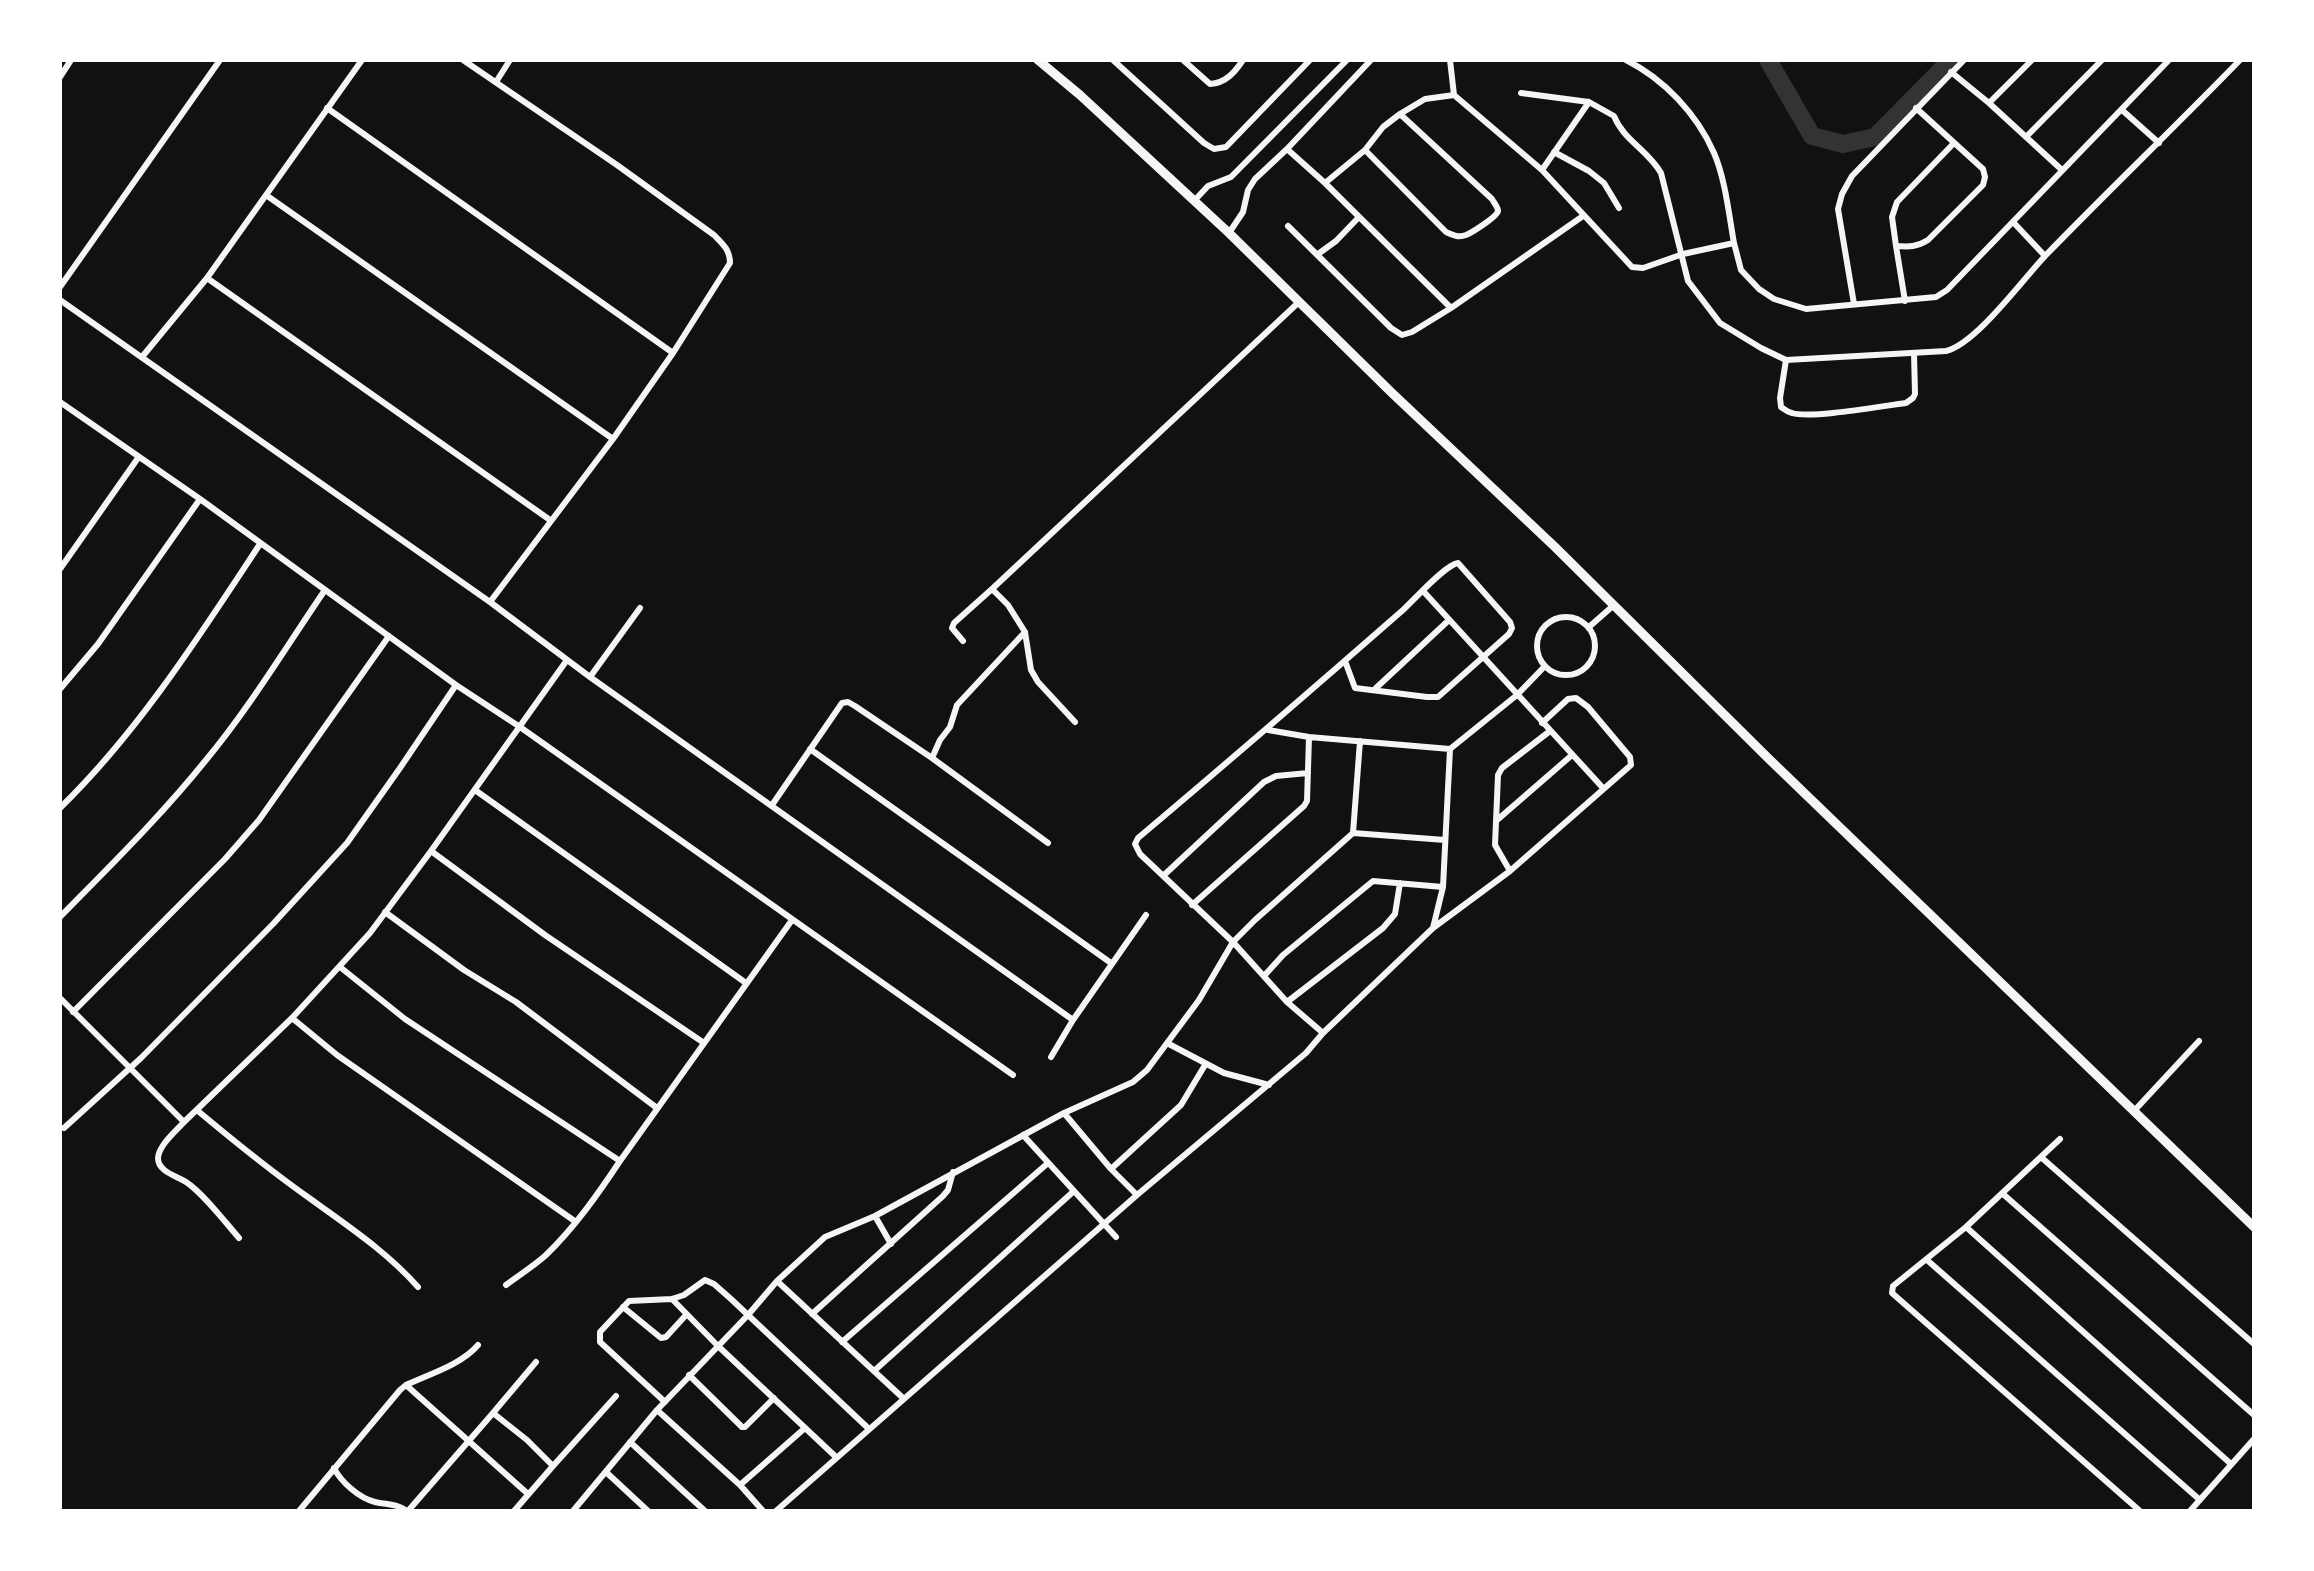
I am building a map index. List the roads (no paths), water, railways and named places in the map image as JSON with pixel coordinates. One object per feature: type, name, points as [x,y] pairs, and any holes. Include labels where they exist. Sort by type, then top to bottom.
[{"type":"main road","points":[[1038,60],[1049,64],[1229,233],[2254,1227]]},
{"type":"street","points":[[60,77],[71,60]]},
{"type":"street","points":[[60,287],[220,60]]},
{"type":"street","points":[[142,357],[207,278],[362,60]]},
{"type":"street","points":[[463,60],[714,235],[728,251],[730,263],[613,439],[490,602]]},
{"type":"street","points":[[496,82],[510,60]]},
{"type":"street","points":[[1113,60],[1214,149],[1226,147],[1310,60]]},
{"type":"street","points":[[1183,60],[1210,84],[1217,84],[1231,76],[1243,60]]},
{"type":"street","points":[[1194,201],[1208,186],[1231,177],[1347,60]]},
{"type":"street","points":[[1229,233],[1243,212],[1250,186],[1371,60]]},
{"type":"street","points":[[1450,60],[1454,95],[1542,170],[1636,269],[1683,254],[1734,243]]},
{"type":"street","points":[[1626,60],[1671,91],[1697,123],[1715,155],[1741,270],[1774,299],[1806,309],[1936,297],[1947,290],[2169,60]]},
{"type":"street","points":[[1854,304],[1838,209],[1842,194],[1852,176],[1964,60]]},
{"type":"street","points":[[1989,103],[2032,60]]},
{"type":"street","points":[[2026,137],[2102,60]]},
{"type":"street","points":[[1521,93],[1589,102],[1614,116],[1620,131],[1653,160],[1661,173],[1688,281],[1720,323],[1786,360],[1946,351],[1958,347],[1975,334],[2045,256],[2240,60]]},
{"type":"street","points":[[1951,72],[2062,170]]},
{"type":"street","points":[[1325,183],[1365,150],[1383,127],[1400,114],[1425,99],[1454,95]]},
{"type":"street","points":[[1313,96],[1326,107]]},
{"type":"street","points":[[1542,170],[1589,102]]},
{"type":"street","points":[[327,108],[673,353]]},
{"type":"street","points":[[1896,246],[1909,248],[1928,240],[1983,185],[1985,177],[1983,169],[1916,108]]},
{"type":"street","points":[[2122,110],[2159,143]]},
{"type":"street","points":[[1365,150],[1446,232],[1456,236],[1466,235],[1494,217],[1498,211],[1492,199],[1400,114]]},
{"type":"street","points":[[1905,301],[1892,217],[1897,202],[1954,143]]},
{"type":"street","points":[[1287,149],[1451,308]]},
{"type":"street","points":[[1258,151],[1272,163]]},
{"type":"street","points":[[1554,152],[1604,183],[1619,208]]},
{"type":"street","points":[[266,195],[613,439]]},
{"type":"street","points":[[1288,226],[1391,328],[1402,335],[1451,308],[1583,216]]},
{"type":"street","points":[[1318,254],[1336,241],[1359,217]]},
{"type":"street","points":[[2014,223],[2045,256]]},
{"type":"street","points":[[207,278],[550,520]]},
{"type":"street","points":[[60,300],[490,602],[590,677],[1073,1020]]},
{"type":"street","points":[[963,641],[952,628],[954,623],[1299,302]]},
{"type":"street","points":[[1786,360],[1781,407],[1789,413],[1826,413],[1906,403],[1915,394],[1914,353]]},
{"type":"street","points":[[61,406],[200,499],[456,685],[1013,1075]]},
{"type":"street","points":[[60,569],[138,458]]},
{"type":"street","points":[[60,689],[98,644],[200,499]]},
{"type":"street","points":[[60,808],[119,743],[260,544]]},
{"type":"street","points":[[1323,1033],[1287,1002],[1233,942],[1136,850],[1135,844],[1138,838],[1268,730],[1345,661],[1424,592],[1448,566],[1454,563],[1465,570],[1512,628],[1438,697],[1355,688],[1345,661]]},
{"type":"street","points":[[992,589],[1008,605],[1025,632],[1034,676],[1075,722]]},
{"type":"street","points":[[60,917],[206,761],[325,590]]},
{"type":"street","points":[[1424,592],[1603,788]]},
{"type":"street","points":[[1589,627],[1614,605]]},
{"type":"street","points":[[590,677],[640,608]]},
{"type":"street","points":[[1565,617],[1578,619],[1589,627],[1595,650],[1583,670],[1563,675],[1545,666],[1538,655],[1537,642],[1542,629],[1552,620],[1565,617]]},
{"type":"street","points":[[1375,689],[1449,620]]},
{"type":"street","points":[[932,758],[950,727],[957,705],[1025,632]]},
{"type":"street","points":[[73,1012],[225,859],[259,820],[389,636]]},
{"type":"street","points":[[239,1238],[189,1183],[167,1172],[159,1163],[159,1154],[184,1122],[340,967],[431,851],[567,660]]},
{"type":"street","points":[[1268,730],[1309,737],[1450,749],[1517,695],[1545,666]]},
{"type":"street","points":[[64,1128],[130,1068],[273,924],[347,843],[456,685]]},
{"type":"street","points":[[776,1511],[1137,1195],[1306,1053],[1433,928],[1510,871],[1629,768],[1632,762],[1588,707],[1576,698],[1568,699],[1542,723]]},
{"type":"street","points":[[772,805],[840,705],[848,702],[932,758],[1048,843]]},
{"type":"street","points":[[1510,871],[1495,845],[1497,783],[1502,768],[1550,731]]},
{"type":"street","points":[[1192,905],[1304,806],[1307,801],[1309,737]]},
{"type":"street","points":[[578,1509],[657,1410],[777,1281],[825,1237],[875,1216],[1064,1113],[1133,1082],[1157,1059],[1199,1000],[1233,942],[1353,833],[1360,741]]},
{"type":"street","points":[[810,749],[1111,963]]},
{"type":"street","points":[[1433,928],[1443,887],[1450,749]]},
{"type":"street","points":[[1496,821],[1572,755]]},
{"type":"street","points":[[1163,876],[1264,782],[1276,776],[1308,773]]},
{"type":"street","points":[[475,790],[746,983]]},
{"type":"street","points":[[1353,833],[1445,840]]},
{"type":"street","points":[[431,851],[545,935],[704,1043]]},
{"type":"street","points":[[1264,976],[1283,955],[1373,881],[1443,887]]},
{"type":"street","points":[[1287,1002],[1383,928],[1395,914],[1400,883]]},
{"type":"street","points":[[385,912],[464,970],[516,1002],[657,1108]]},
{"type":"street","points":[[1051,1057],[1146,915]]},
{"type":"street","points":[[506,1285],[546,1255],[576,1222],[792,920]]},
{"type":"street","points":[[340,967],[405,1019],[620,1161]]},
{"type":"street","points":[[60,998],[184,1122]]},
{"type":"street","points":[[292,1018],[337,1055],[576,1222]]},
{"type":"street","points":[[2134,1111],[2199,1041]]},
{"type":"street","points":[[1167,1043],[1224,1073],[1269,1085]]},
{"type":"street","points":[[1111,1169],[1181,1105],[1205,1065]]},
{"type":"street","points":[[198,1111],[254,1157],[372,1244],[418,1287]]},
{"type":"street","points":[[1064,1113],[1137,1195]]},
{"type":"street","points":[[1023,1135],[1116,1237]]},
{"type":"street","points":[[2060,1139],[1966,1227],[1893,1286],[1893,1295],[2140,1511]]},
{"type":"street","points":[[2042,1158],[2254,1344]]},
{"type":"street","points":[[842,1342],[1048,1163]]},
{"type":"street","points":[[812,1314],[943,1196],[953,1172]]},
{"type":"street","points":[[874,1371],[1074,1191]]},
{"type":"street","points":[[2003,1194],[2254,1415]]},
{"type":"street","points":[[875,1216],[891,1244]]},
{"type":"street","points":[[1966,1227],[2231,1464]]},
{"type":"street","points":[[1927,1260],[2200,1500]]},
{"type":"street","points":[[665,1402],[600,1342],[600,1332],[633,1299],[672,1299],[684,1295],[700,1282],[708,1281],[721,1289],[869,1429]]},
{"type":"street","points":[[777,1281],[903,1398]]},
{"type":"street","points":[[672,1299],[836,1457]]},
{"type":"street","points":[[623,1307],[661,1338],[666,1337],[686,1315]]},
{"type":"street","points":[[299,1511],[406,1385],[456,1362],[478,1345]]},
{"type":"street","points":[[334,1468],[339,1478],[365,1498],[398,1505],[408,1511],[536,1362]]},
{"type":"street","points":[[689,1375],[742,1427],[774,1398]]},
{"type":"street","points":[[406,1385],[528,1494]]},
{"type":"street","points":[[514,1511],[616,1396]]},
{"type":"street","points":[[657,1410],[740,1485],[763,1511]]},
{"type":"street","points":[[493,1413],[553,1466]]},
{"type":"street","points":[[740,1485],[805,1428]]},
{"type":"street","points":[[2190,1511],[2254,1439]]},
{"type":"street","points":[[630,1442],[705,1511]]},
{"type":"street","points":[[606,1472],[648,1511]]},
{"type":"waterway","points":[[1768,60],[1812,136],[1843,144],[1875,137],[1951,60]]}]
